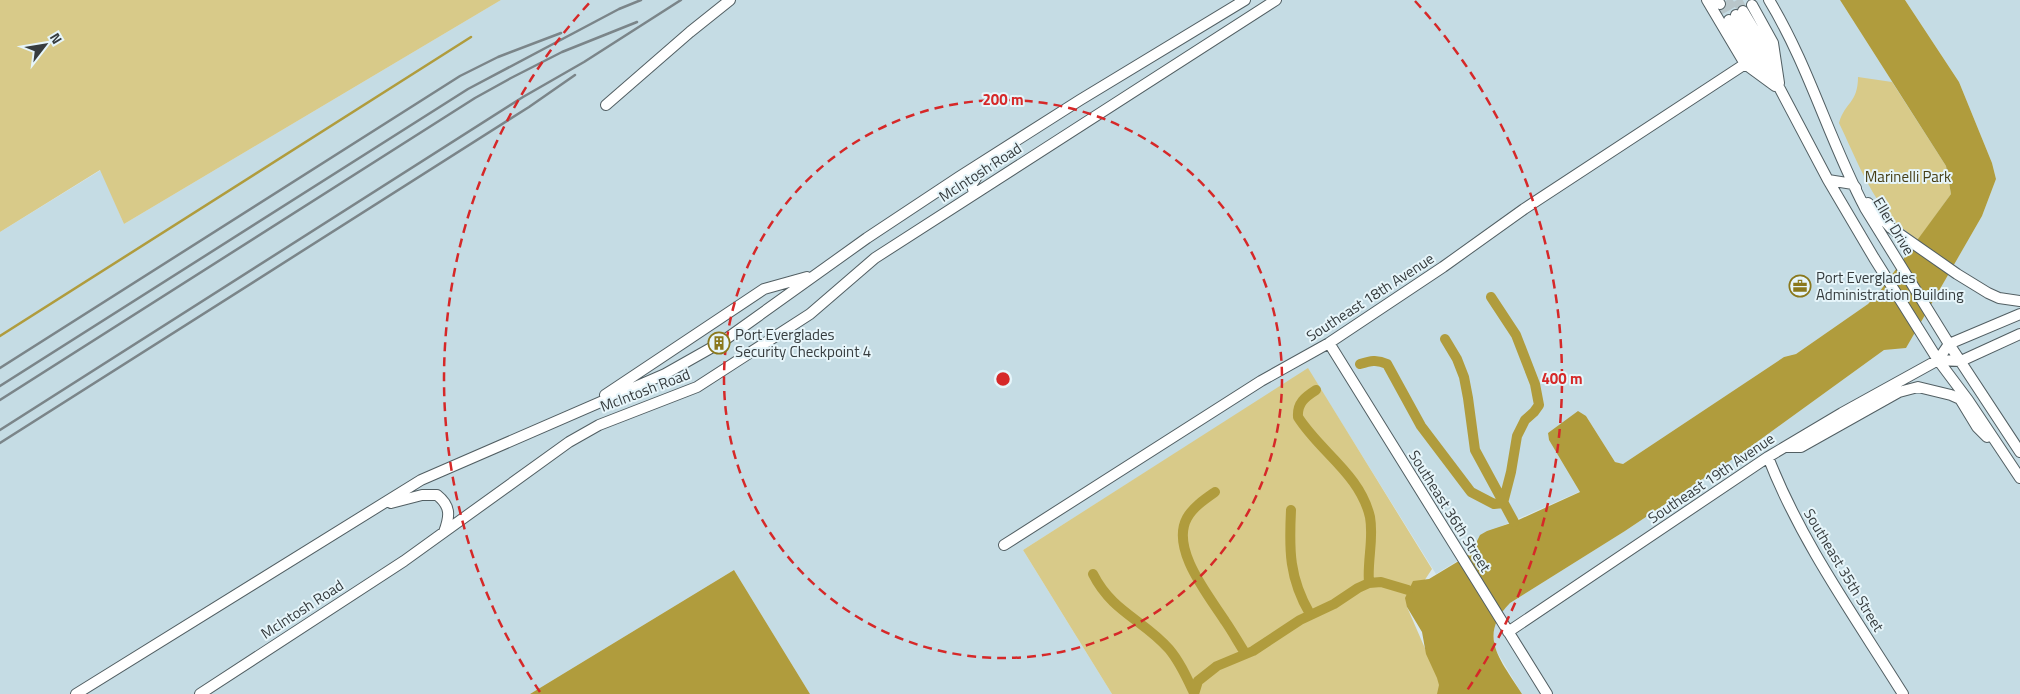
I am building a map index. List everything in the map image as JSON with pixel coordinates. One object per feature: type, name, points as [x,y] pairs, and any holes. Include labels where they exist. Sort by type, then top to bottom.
[{"type":"street","points":[[606,105],[730,0]]},
{"type":"street","name":"McIntosh Road","points":[[726,338],[867,238],[1080,100],[1245,0]]},
{"type":"street","name":"McIntosh Road","points":[[200,694],[404,561],[569,442],[599,424],[697,387],[810,314],[875,258],[1276,0]]},
{"type":"street","points":[[1707,0],[1745,64],[1780,89]]},
{"type":"street","name":"Eller Drive","points":[[1769,0],[1788,34],[1853,184],[1891,251],[2020,452]]},
{"type":"street","points":[[1780,89],[1773,43],[1740,13],[1780,89],[1828,180],[1874,258],[1919,332],[1968,400],[2020,478]]},
{"type":"street","points":[[1773,43],[1788,34]]},
{"type":"street","name":"Southeast 18th Avenue","points":[[1004,545],[1261,381],[1329,343],[1443,267],[1524,209],[1745,64]]},
{"type":"street","points":[[974,194],[972,184],[989,159]]},
{"type":"street","points":[[1828,180],[1853,184],[1884,221],[1910,242],[1957,274],[1999,298],[2020,302]]},
{"type":"street","name":"McIntosh Road","points":[[585,409],[764,289],[815,275]]},
{"type":"street","points":[[1949,344],[2020,314]]},
{"type":"street","points":[[1938,360],[1961,361],[2020,334]]},
{"type":"street","name":"Southeast 36th Street","points":[[1329,343],[1547,694]]},
{"type":"street","name":"Southeast 19th Avenue","points":[[1508,632],[1768,457],[1938,360],[1949,344]]},
{"type":"street","name":"McIntosh Road","points":[[76,694],[421,480],[665,374],[711,348]]},
{"type":"street","points":[[1785,447],[1801,447],[1892,396],[1910,388],[1918,387],[1951,395],[1960,400],[1977,427],[1998,447]]},
{"type":"street","name":"Southeast 35th Street","points":[[1768,457],[1781,491],[1810,547],[1903,694]]},
{"type":"street","points":[[378,506],[422,495],[437,495],[446,505],[448,511],[449,518],[444,532]]},
{"type":"shaded area","points":[[501,0],[1840,0],[1946,166],[1951,194],[1880,291],[1868,304],[1796,354],[1784,357],[1623,464],[1615,462],[1586,416],[1548,433],[1549,440],[1581,491],[1502,526],[1477,541],[1477,549],[1436,574],[1308,369],[1023,550],[1112,694],[810,694],[734,570],[530,694],[0,694],[0,232],[101,170],[124,224]]},
{"type":"shaded area","points":[[1840,0],[1905,0],[1959,82],[1992,163],[1996,179],[1982,216],[1906,348],[1884,350],[1746,450],[1625,531],[1510,603],[1500,615],[1495,627],[1494,638],[1500,660],[1522,694],[1437,694],[1439,685],[1426,654],[1422,632],[1407,607],[1405,598],[1413,581],[1429,579],[1477,550],[1477,541],[1480,535],[1580,492],[1549,440],[1548,433],[1578,411],[1586,416],[1615,462],[1623,464],[1784,357],[1796,354],[1868,304],[1880,291],[1951,194],[1946,166]]},
{"type":"shaded area","points":[[1905,0],[2020,0],[2020,694],[1522,694],[1494,647],[1493,627],[1501,612],[1510,603],[1625,531],[1746,450],[1884,350],[1906,347],[1982,216],[1996,179],[1992,163],[1959,82]]},
{"type":"shaded area","points":[[734,570],[810,694],[530,694]]},
{"type":"green space","points":[[0,0],[501,0],[124,224],[100,170],[0,232]]},
{"type":"green space","name":"Marinelli Park","points":[[1858,77],[1892,82],[1946,166],[1951,194],[1918,240],[1900,227],[1879,202],[1860,169],[1839,123],[1844,111],[1854,97]]},
{"type":"green space","points":[[1308,368],[1432,569],[1407,607],[1434,669],[1450,694],[1112,694],[1023,550]]},
{"type":"waterway","points":[[0,336],[471,37]]},
{"type":"waterway","points":[[1360,364],[1374,361],[1387,364],[1421,426],[1471,492],[1494,504],[1503,503],[1517,436],[1525,420],[1539,405],[1535,384],[1516,335],[1491,297]]},
{"type":"waterway","points":[[1445,339],[1457,359],[1464,377],[1475,450],[1514,522]]},
{"type":"waterway","points":[[1316,390],[1302,401],[1298,417],[1307,430],[1349,476],[1365,502],[1371,525],[1369,583]]},
{"type":"waterway","points":[[1215,492],[1203,500],[1187,518],[1183,530],[1184,544],[1187,558],[1201,586],[1245,653]]},
{"type":"waterway","points":[[1291,510],[1290,538],[1294,576],[1310,614]]},
{"type":"waterway","points":[[1093,574],[1109,598],[1149,630],[1169,649],[1180,665],[1194,693]]},
{"type":"waterway","points":[[1194,694],[1198,681],[1217,666],[1253,651],[1300,620],[1334,604],[1358,588],[1369,583],[1381,582],[1408,590]]},
{"type":"tunnel","points":[[1727,0],[1736,15]]},
{"type":"tunnel","points":[[1737,0],[1743,11]]},
{"type":"tunnel","points":[[1720,4],[1729,20]]},
{"type":"tunnel","points":[[711,348],[726,339]]},
{"type":"railway","points":[[0,386],[468,89],[619,9],[641,0]]},
{"type":"railway","points":[[0,430],[523,97],[584,62],[681,0]]},
{"type":"railway","points":[[0,400],[475,98],[562,52],[637,22]]},
{"type":"railway","points":[[0,368],[460,76],[498,57],[561,33]]},
{"type":"railway","points":[[0,443],[529,107],[575,75]]},
{"type":"place","name":"Port Everglades Administration Building","points":[[1800,286]]},
{"type":"place","name":"Port Everglades Security Checkpoint 4","points":[[719,343]]}]
